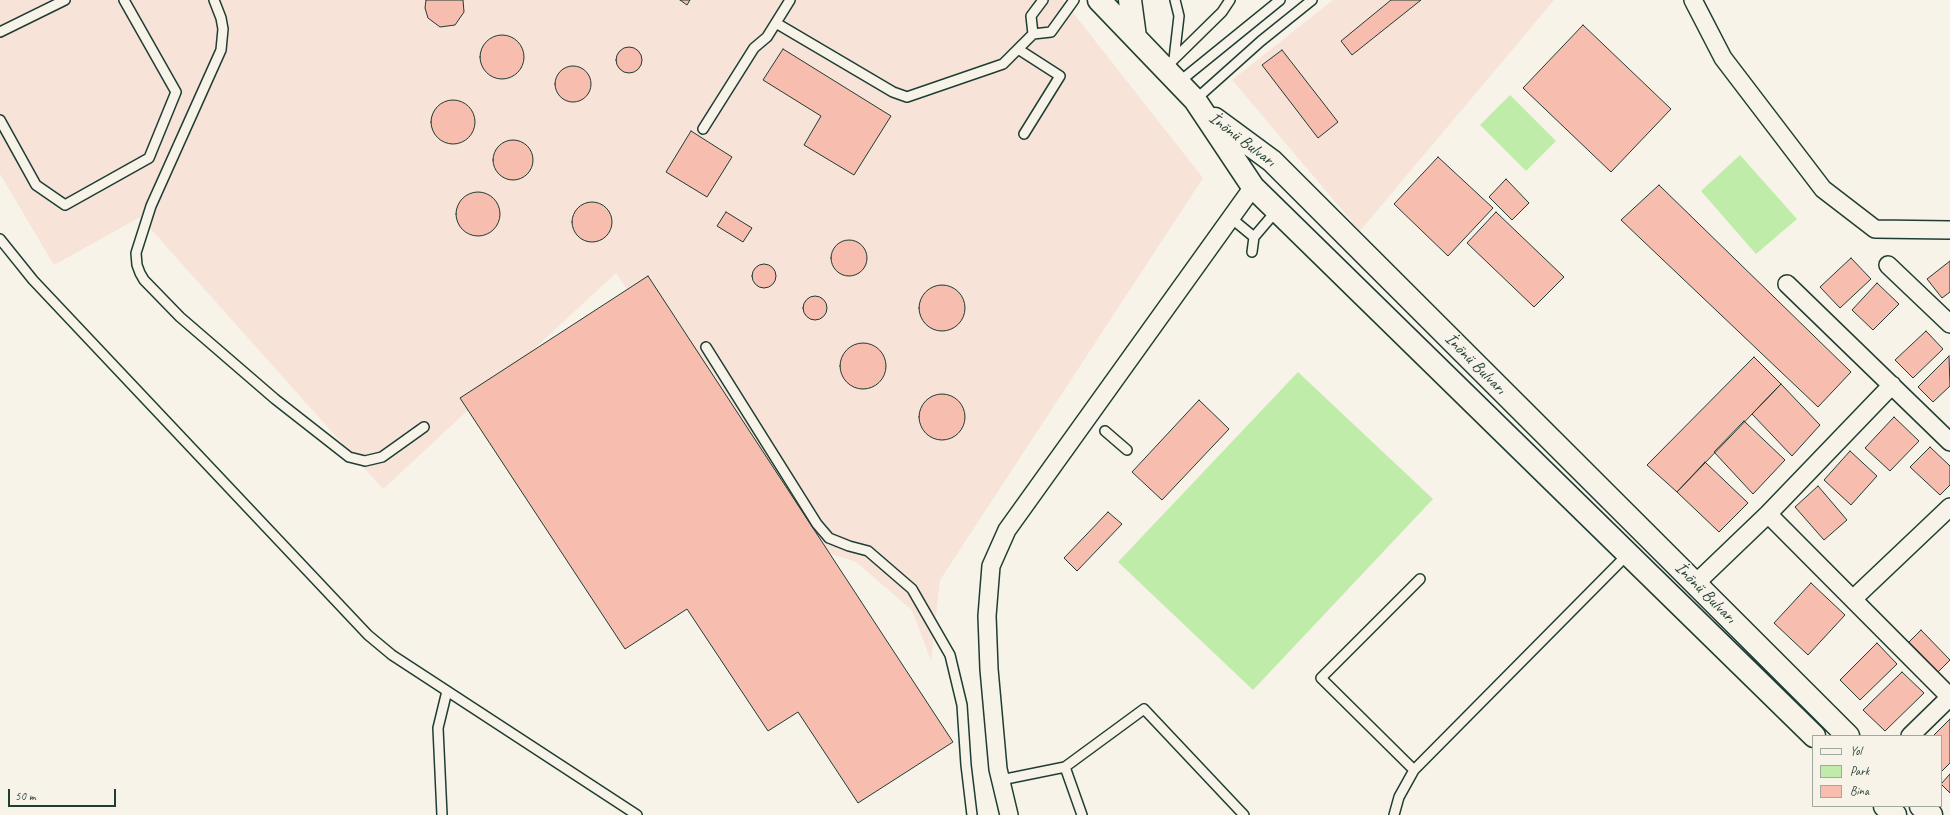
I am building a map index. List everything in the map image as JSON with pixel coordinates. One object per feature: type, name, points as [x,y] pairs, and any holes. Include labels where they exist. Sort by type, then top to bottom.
[{"type":"street","points":[[1099,0],[1135,37],[1172,69],[1200,106]]},
{"type":"street","points":[[1130,0],[1135,37]]},
{"type":"street","points":[[1693,0],[1723,58],[1823,189],[1875,230],[1950,230]]},
{"type":"street","name":"İnönü Bulvarı","points":[[1200,106],[1253,187],[1813,735]]},
{"type":"street","name":"İnönü Bulvarı","points":[[1200,106],[1272,161],[1847,735]]},
{"type":"street","points":[[1009,815],[998,769],[988,631],[987,616],[991,566],[1007,530],[1253,187]]},
{"type":"street","points":[[1888,265],[1950,324]]},
{"type":"street","points":[[1788,284],[1950,442]]},
{"type":"street","points":[[1695,584],[1768,514],[1892,385]]},
{"type":"street","points":[[1854,599],[1950,507]]},
{"type":"street","points":[[1768,514],[1950,697],[1911,735]]},
{"type":"street","points":[[1887,807],[1895,815]]},
{"type":"street","points":[[1922,807],[1931,815]]},
{"type":"lane","points":[[0,32],[54,2],[65,0]]},
{"type":"lane","points":[[0,120],[36,185],[65,205],[149,158],[176,92],[124,0]]},
{"type":"lane","points":[[214,0],[222,18],[223,29],[221,50],[150,206],[136,253],[137,265],[140,273],[144,280],[180,317],[275,398],[349,457],[365,461],[382,457],[424,427]]},
{"type":"lane","points":[[703,130],[754,48],[767,37],[790,0]]},
{"type":"lane","points":[[1033,34],[1032,16],[1044,0]]},
{"type":"lane","points":[[776,23],[893,92],[907,97],[1003,64],[1033,34],[1051,32],[1074,0]]},
{"type":"lane","points":[[1172,69],[1179,16],[1175,0]]},
{"type":"lane","points":[[1172,69],[1222,12],[1230,0]]},
{"type":"lane","points":[[1172,69],[1280,0]]},
{"type":"lane","points":[[1200,106],[1261,41],[1312,0]]},
{"type":"lane","points":[[1018,49],[1060,76],[1024,134]]},
{"type":"lane","points":[[1252,252],[1254,237],[1277,210]]},
{"type":"lane","points":[[1231,218],[1254,237]]},
{"type":"lane","points":[[0,239],[33,280],[352,620],[392,655],[637,815]]},
{"type":"lane","points":[[706,347],[817,524],[829,538],[849,546],[868,551],[912,589],[950,655],[962,705],[966,765],[972,815]]},
{"type":"lane","points":[[1105,431],[1127,450]]},
{"type":"lane","points":[[1394,815],[1399,797],[1414,770],[1628,554]]},
{"type":"lane","points":[[1414,770],[1321,678],[1420,578]]},
{"type":"lane","points":[[442,815],[438,728],[447,691]]},
{"type":"lane","points":[[1001,780],[1065,767],[1144,709],[1244,815]]},
{"type":"lane","points":[[1065,767],[1082,815]]},
{"type":"shaded area","points":[[0,0],[1063,0],[1203,178],[940,580],[931,661],[912,610],[856,562],[797,543],[616,273],[383,489],[140,217],[54,265],[0,174]]},
{"type":"shaded area","points":[[1333,0],[1554,0],[1360,231],[1232,80]]},
{"type":"green space","points":[[1510,95],[1556,141],[1526,171],[1480,125]]},
{"type":"green space","points":[[1740,155],[1797,219],[1756,254],[1701,191]]},
{"type":"green space","points":[[1298,372],[1433,499],[1253,690],[1118,562]]},
{"type":"building","points":[[426,0],[463,0],[464,12],[455,25],[440,27],[428,18],[425,8]]},
{"type":"building","points":[[680,0],[690,0],[687,5]]},
{"type":"building","points":[[1391,0],[1421,0],[1352,55],[1341,41]]},
{"type":"building","points":[[1583,25],[1671,109],[1611,172],[1523,88]]},
{"type":"building","points":[[498,35],[506,35],[518,41],[524,53],[524,61],[518,73],[506,79],[498,79],[486,73],[480,61],[480,53],[486,41]]},
{"type":"building","points":[[629,47],[638,51],[642,60],[638,69],[629,73],[620,69],[616,60],[620,51]]},
{"type":"building","points":[[783,49],[891,116],[854,175],[804,145],[821,116],[763,80]]},
{"type":"building","points":[[1282,50],[1338,122],[1318,138],[1262,65]]},
{"type":"building","points":[[573,66],[586,71],[591,84],[586,97],[573,102],[560,97],[555,84],[560,71]]},
{"type":"building","points":[[449,100],[457,100],[469,106],[475,118],[475,126],[469,138],[457,144],[449,144],[437,138],[431,126],[431,118],[437,106]]},
{"type":"building","points":[[691,131],[732,157],[707,197],[666,172]]},
{"type":"building","points":[[509,140],[517,140],[524,143],[530,149],[533,160],[530,171],[524,177],[517,180],[509,180],[502,177],[496,171],[493,164],[493,156],[496,149],[502,143]]},
{"type":"building","points":[[1438,157],[1493,208],[1448,256],[1394,204]]},
{"type":"building","points":[[1506,179],[1529,203],[1512,220],[1489,197]]},
{"type":"building","points":[[1659,185],[1851,372],[1818,407],[1621,220]]},
{"type":"building","points":[[474,192],[482,192],[494,198],[500,210],[500,218],[494,230],[482,236],[474,236],[462,230],[456,218],[456,210],[462,198]]},
{"type":"building","points":[[592,202],[600,204],[606,208],[610,214],[612,222],[610,230],[606,236],[600,240],[592,242],[584,240],[578,236],[574,230],[572,222],[574,214],[578,208],[584,204]]},
{"type":"building","points":[[726,212],[752,228],[743,242],[717,226]]},
{"type":"building","points":[[1496,212],[1564,277],[1534,307],[1467,243]]},
{"type":"building","points":[[849,240],[859,243],[864,248],[867,258],[864,268],[859,273],[849,276],[839,273],[834,268],[831,258],[834,248],[839,243]]},
{"type":"building","points":[[1851,258],[1871,279],[1840,308],[1820,287]]},
{"type":"building","points":[[1950,261],[1950,292],[1942,298],[1927,279]]},
{"type":"building","points":[[764,264],[773,267],[776,276],[773,285],[764,288],[755,285],[752,276],[755,267]]},
{"type":"building","points":[[648,276],[953,742],[858,803],[798,712],[768,731],[687,609],[625,649],[460,398]]},
{"type":"building","points":[[1877,283],[1899,304],[1873,330],[1852,310]]},
{"type":"building","points":[[942,285],[955,289],[961,295],[965,308],[961,321],[955,327],[942,331],[929,327],[923,321],[919,308],[923,295],[929,289]]},
{"type":"building","points":[[815,296],[824,299],[827,308],[824,317],[815,320],[806,317],[803,308],[806,299]]},
{"type":"building","points":[[1926,331],[1943,349],[1913,378],[1895,360]]},
{"type":"building","points":[[863,343],[876,347],[882,353],[886,366],[882,379],[876,385],[863,389],[850,385],[844,379],[840,366],[844,353],[850,347]]},
{"type":"building","points":[[1949,356],[1950,386],[1933,402],[1918,387]]},
{"type":"building","points":[[1754,357],[1781,384],[1677,492],[1647,465]]},
{"type":"building","points":[[1781,384],[1820,425],[1792,456],[1752,414]]},
{"type":"building","points":[[942,394],[955,398],[961,404],[965,417],[961,430],[955,436],[942,440],[929,436],[923,430],[919,417],[923,404],[929,398]]},
{"type":"building","points":[[1199,400],[1229,429],[1162,500],[1132,472]]},
{"type":"building","points":[[1894,417],[1919,441],[1890,471],[1865,448]]},
{"type":"building","points":[[1744,421],[1785,460],[1753,494],[1714,452]]},
{"type":"building","points":[[1930,447],[1950,466],[1950,485],[1940,495],[1910,467]]},
{"type":"building","points":[[1850,451],[1877,476],[1851,505],[1824,480]]},
{"type":"building","points":[[1705,462],[1748,503],[1719,532],[1677,492]]},
{"type":"building","points":[[1818,486],[1847,520],[1824,540],[1795,507]]},
{"type":"building","points":[[1108,512],[1122,524],[1077,571],[1064,558]]},
{"type":"building","points":[[1811,583],[1845,615],[1808,655],[1774,623]]},
{"type":"building","points":[[1921,630],[1950,660],[1938,672],[1909,642]]},
{"type":"building","points":[[1877,643],[1897,664],[1860,700],[1840,680]]},
{"type":"building","points":[[1902,672],[1924,693],[1885,731],[1863,710]]},
{"type":"building","points":[[1950,719],[1950,763],[1942,771],[1942,735],[1934,735]]},
{"type":"building","points":[[1950,774],[1950,793],[1942,785],[1942,783]]}]
